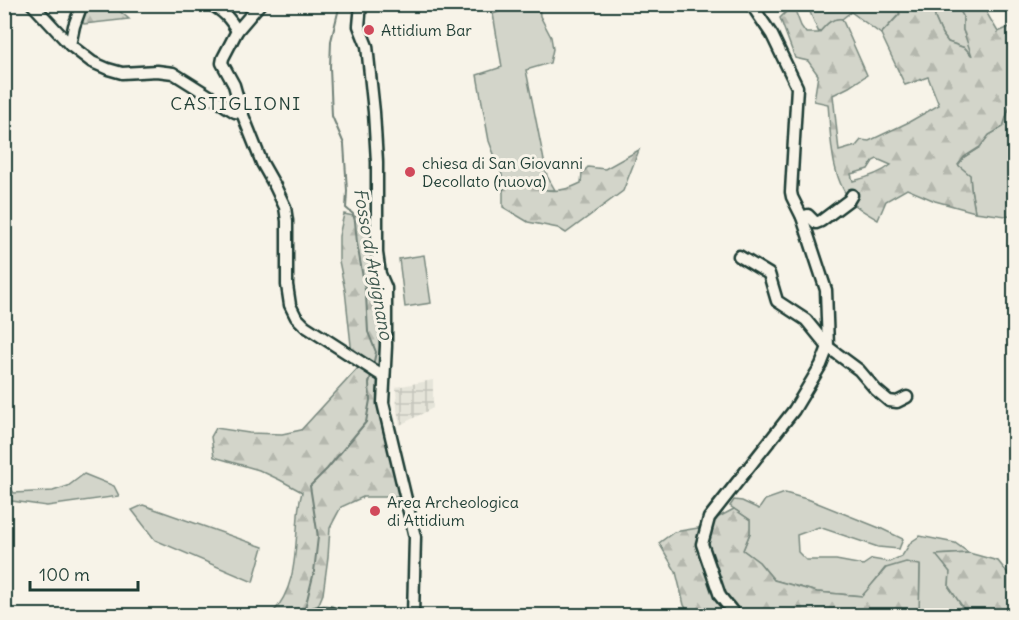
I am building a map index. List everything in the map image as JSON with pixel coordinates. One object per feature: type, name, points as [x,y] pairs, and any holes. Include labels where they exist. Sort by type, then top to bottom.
[{"type":"street","points":[[32,4],[70,45],[92,62],[122,73],[157,71],[173,73],[235,112],[242,113]]},
{"type":"street","points":[[70,45],[82,4]]},
{"type":"street","points":[[210,4],[229,17],[237,31]]},
{"type":"street","points":[[260,4],[237,31],[222,63],[234,85],[242,113],[262,163],[285,207],[290,305],[296,317],[305,326],[382,376]]},
{"type":"street","points":[[361,4],[359,26],[368,46],[374,112],[377,162],[377,253],[380,274],[386,288],[383,403],[415,537],[413,615]]},
{"type":"street","points":[[736,615],[720,596],[702,544],[709,518],[794,410],[821,365],[828,347],[826,290],[802,217],[791,192],[796,87],[772,36],[751,4]]},
{"type":"street","points":[[802,217],[808,215],[816,223],[821,221],[842,206],[852,195]]},
{"type":"street","points":[[739,256],[769,274],[777,301],[806,320],[828,347],[859,370],[889,401],[897,402],[907,397]]},
{"type":"street","points":[[314,613],[340,615]]},
{"type":"shaded area","points":[[433,380],[433,408],[400,425],[396,387]]},
{"type":"green space","points":[[72,5],[112,5],[129,19],[84,24]]},
{"type":"green space","points":[[517,5],[539,5],[540,16],[551,37],[553,49],[550,63],[526,70],[547,176],[555,190],[545,190],[524,182],[515,182],[503,190],[502,175],[489,141],[477,75],[502,67],[493,14]]},
{"type":"green space","points":[[793,5],[806,33],[819,33],[832,21],[842,19],[867,75],[833,95],[839,151],[856,146],[861,140],[869,141],[939,105],[928,77],[905,85],[881,34],[900,14],[895,5],[912,5],[916,8],[934,7],[935,18],[948,42],[965,48],[972,56],[963,30],[963,16],[957,5],[982,5],[998,32],[1014,25],[1014,98],[1003,127],[989,135],[980,147],[964,157],[958,165],[970,175],[975,212],[935,201],[907,189],[886,201],[878,220],[854,204],[840,183],[836,170],[828,104],[814,101],[818,75],[808,61],[795,58],[780,18]],"holes":[[[877,159],[891,165],[873,175],[853,181],[851,174],[868,169]]]},
{"type":"green space","points":[[807,5],[895,5],[900,13],[881,34],[851,12],[842,19],[832,21],[819,33]]},
{"type":"green space","points":[[912,5],[957,5],[963,16],[963,30],[974,58],[965,48],[948,42],[935,18],[934,7],[915,8]]},
{"type":"green space","points":[[1014,98],[1014,217],[975,212],[970,175],[958,165],[964,157],[980,147],[989,135],[1003,127]]},
{"type":"green space","points":[[639,150],[623,191],[566,233],[558,228],[528,222],[503,207],[503,190],[515,182],[519,181],[548,190],[567,189],[581,183],[582,173],[588,167],[605,169]]},
{"type":"green space","points":[[344,214],[373,220],[383,320],[386,404],[408,497],[363,497],[341,507],[330,528],[323,594],[314,615],[271,615],[280,604],[290,581],[302,492],[259,470],[214,457],[211,437],[216,428],[249,433],[282,434],[301,430],[358,368],[352,354],[345,290],[339,261],[339,236]]},
{"type":"green space","points":[[424,255],[431,303],[405,307],[399,259]]},
{"type":"green space","points":[[84,474],[114,486],[119,496],[47,506],[5,500],[5,481],[14,493],[53,491],[68,486]]},
{"type":"green space","points":[[785,493],[810,500],[903,539],[899,549],[878,547],[819,527],[797,535],[798,552],[806,560],[836,560],[863,565],[872,559],[889,562],[902,556],[911,542],[920,536],[955,543],[969,553],[937,555],[950,572],[949,587],[962,606],[956,615],[919,615],[920,566],[885,568],[863,596],[817,592],[774,580],[759,562],[743,550],[750,533],[750,520],[730,506],[734,500],[759,509],[765,500]]},
{"type":"green space","points":[[143,505],[263,547],[253,582],[155,540],[132,510]]},
{"type":"green space","points":[[734,509],[750,520],[750,533],[743,550],[759,562],[774,580],[817,592],[862,596],[886,568],[906,562],[920,565],[919,615],[690,615],[684,605],[676,572],[659,543],[674,532],[698,528]]},
{"type":"green space","points":[[969,553],[998,561],[1014,581],[1014,615],[956,615],[962,606],[949,587],[950,572],[936,555]]},
{"type":"waterway","name":"Fosso di Argignano","points":[[340,4],[331,41],[332,116],[344,144],[346,208],[353,214],[355,221],[366,295],[368,332],[376,352],[373,366]]},
{"type":"waterway","name":"Fosso di Argignano","points":[[303,616],[314,572],[318,537],[310,486],[366,422],[372,372]]},
{"type":"place","name":"Attidium Bar","points":[[369,30]]},
{"type":"place","name":"chiesa di San Giovanni Decollato (nuova)","points":[[410,172]]},
{"type":"place","name":"Area Archeologica di Attidium","points":[[375,511]]},
{"type":"district","name":"CASTIGLIONI","points":[[236,104]]}]
